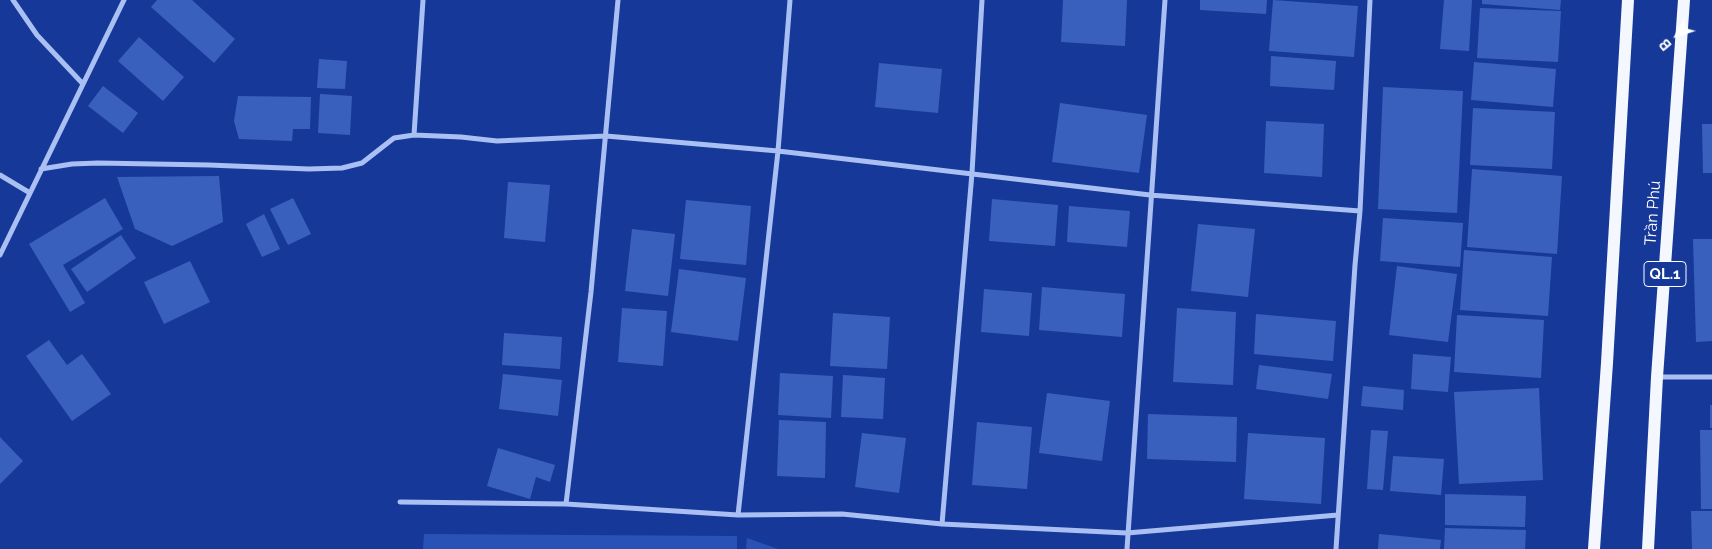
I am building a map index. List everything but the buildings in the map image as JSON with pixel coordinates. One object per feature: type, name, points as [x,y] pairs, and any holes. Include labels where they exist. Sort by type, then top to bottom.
[{"type":"main road","points":[[1594,549],[1628,0]]},
{"type":"main road","name":"Trần Phú","points":[[1648,549],[1657,377],[1684,0]]},
{"type":"street","points":[[12,0],[37,35],[83,84]]},
{"type":"street","points":[[0,255],[124,0]]},
{"type":"street","points":[[414,135],[423,0]]},
{"type":"street","points":[[566,504],[591,292],[618,0]]},
{"type":"street","points":[[738,515],[778,151],[790,0]]},
{"type":"street","points":[[942,524],[972,173],[982,0]]},
{"type":"street","points":[[1127,549],[1165,0]]},
{"type":"street","points":[[1336,549],[1360,211],[1370,0]]},
{"type":"street","points":[[42,169],[72,164],[98,163],[309,169],[342,168],[362,163],[394,138],[414,135],[497,141],[606,136],[778,151],[1150,195],[1360,211]]},
{"type":"street","points":[[0,175],[30,193]]},
{"type":"street","points":[[1657,377],[1712,377]]},
{"type":"street","points":[[400,502],[566,504],[738,515],[842,514],[942,524],[1127,533],[1338,515]]},
{"type":"shaded area","points":[[424,534],[737,536],[737,549],[423,549]]},
{"type":"shaded area","points":[[747,538],[778,549],[746,549]]}]
